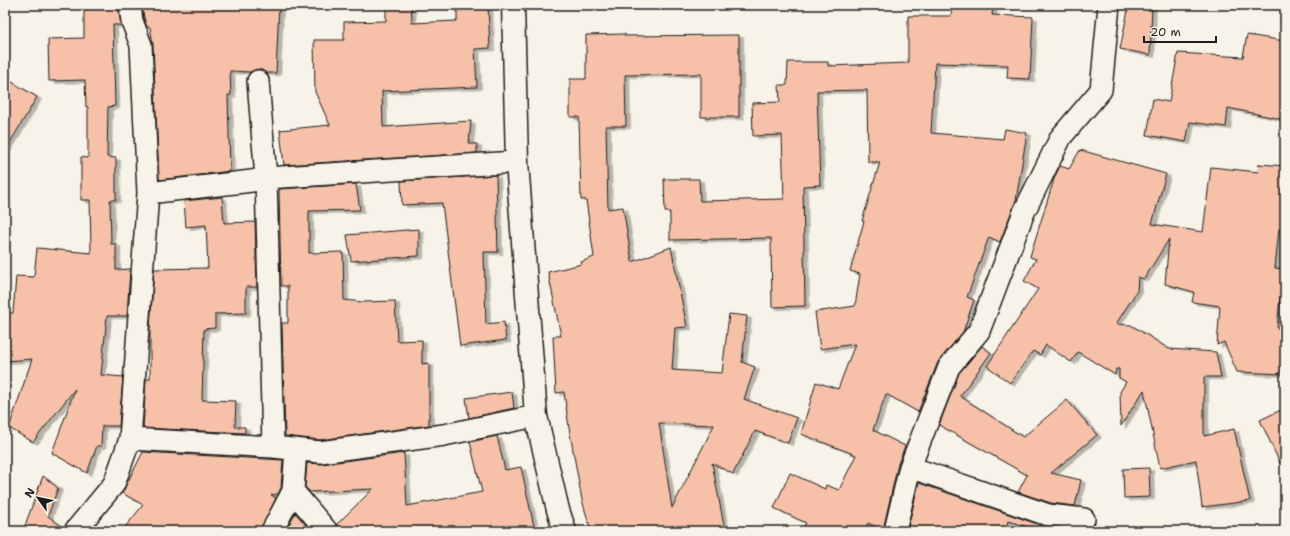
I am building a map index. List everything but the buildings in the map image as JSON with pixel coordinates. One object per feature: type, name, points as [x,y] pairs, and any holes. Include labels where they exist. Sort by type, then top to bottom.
[{"type":"main road","points":[[513,5],[517,162],[536,416],[558,510],[565,531]]},
{"type":"street","points":[[75,531],[92,513],[114,484],[130,439],[148,192],[141,44],[132,21],[130,5]]},
{"type":"street","points":[[895,531],[910,467],[949,368],[979,331],[1024,212],[1061,137],[1100,90],[1109,5]]},
{"type":"street","points":[[258,80],[266,178],[273,447]]},
{"type":"street","points":[[148,192],[252,181],[266,178],[517,162]]},
{"type":"street","points":[[130,439],[273,447],[320,452],[444,436],[536,416]]},
{"type":"street","points":[[272,531],[293,491],[296,449]]},
{"type":"street","points":[[910,467],[1048,515],[1084,519]]},
{"type":"street","points":[[293,491],[327,531]]}]
